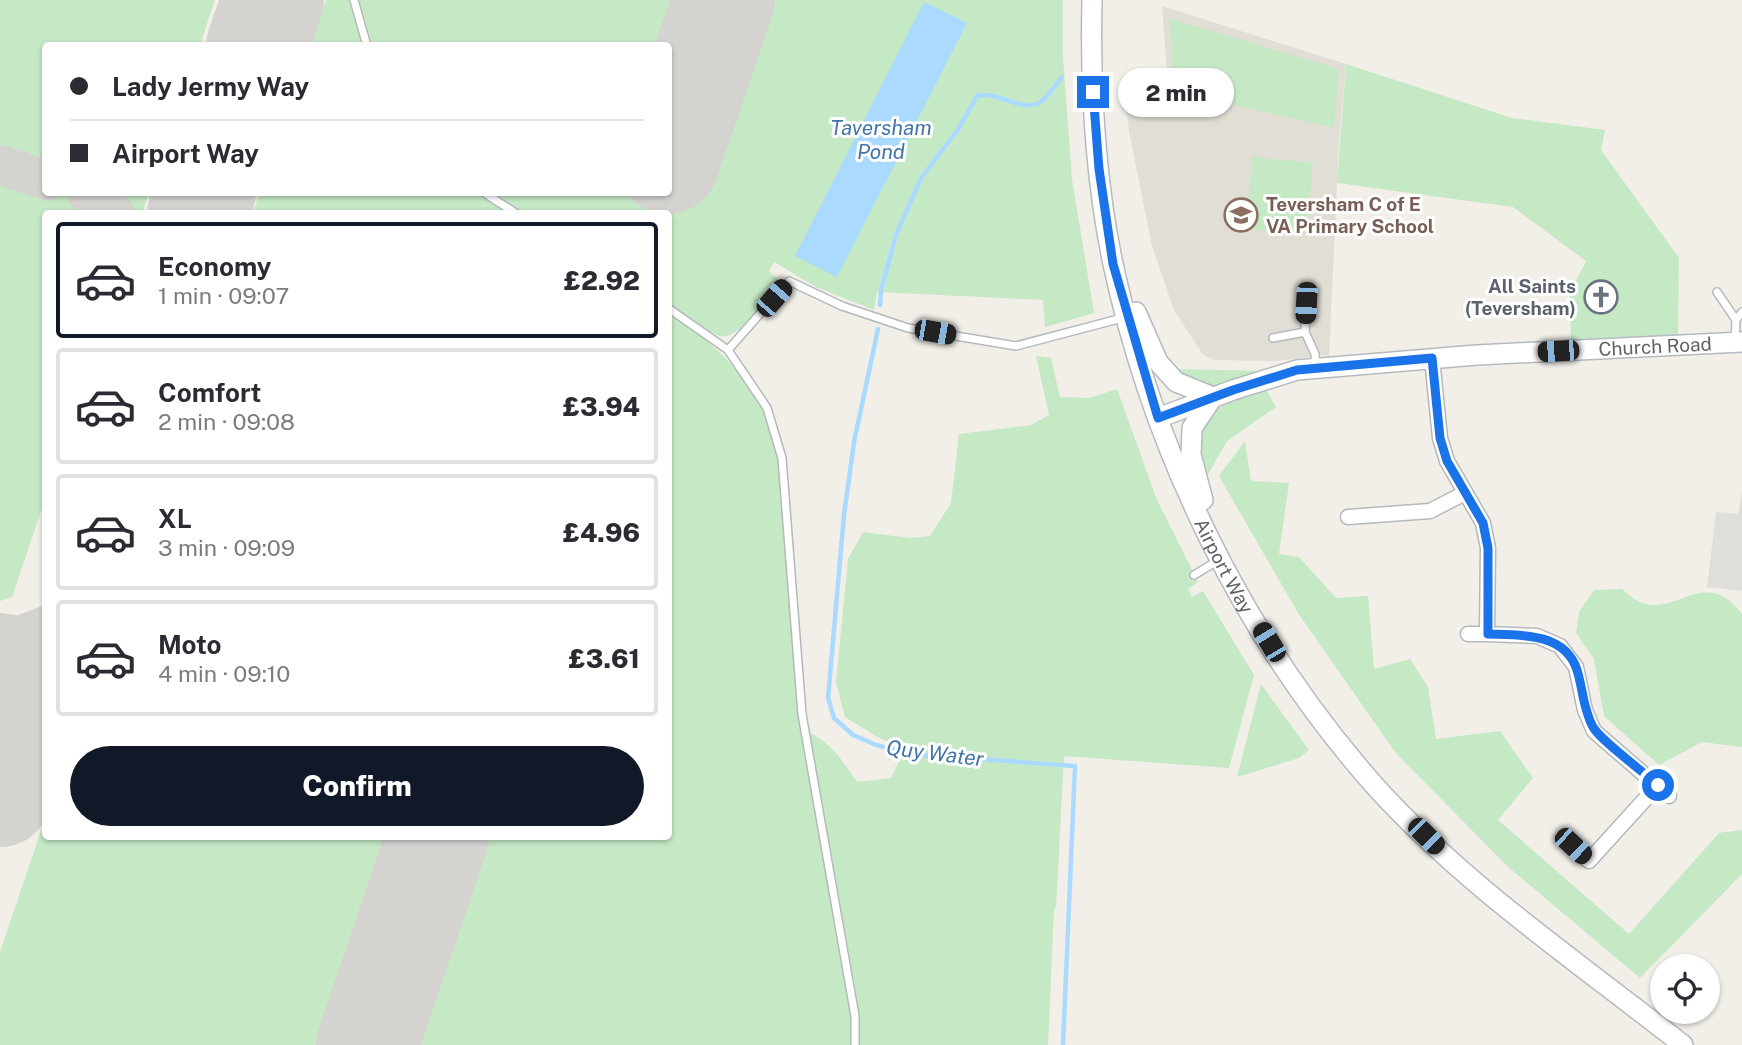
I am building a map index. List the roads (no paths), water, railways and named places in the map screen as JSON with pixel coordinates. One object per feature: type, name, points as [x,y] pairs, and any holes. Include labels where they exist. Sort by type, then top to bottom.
[{"type":"street","name":"Airport Way","points":[[1092,0],[1091,66],[1098,156],[1113,264],[1158,418],[1219,559],[1281,663],[1317,715],[1375,785],[1442,853],[1525,922],[1684,1045]]},
{"type":"street","points":[[1113,264],[1158,362],[1176,382],[1213,397],[1192,428],[1191,455],[1219,559]]},
{"type":"street","name":"Church Road","points":[[1158,418],[1297,370],[1432,358],[1738,342]]},
{"type":"street","points":[[1432,358],[1440,438],[1447,461],[1483,523],[1488,548],[1488,634]]},
{"type":"street","points":[[1348,517],[1430,511],[1465,493]]},
{"type":"street","points":[[1468,634],[1537,636],[1560,646],[1576,667],[1585,710],[1594,731],[1669,796]]},
{"type":"street","points":[[1573,846],[1589,861],[1658,785]]},
{"type":"lane","points":[[354,0],[366,42]]},
{"type":"lane","points":[[489,196],[511,210]]},
{"type":"lane","points":[[728,350],[789,281],[842,306],[908,328],[1016,346],[1127,317]]},
{"type":"lane","points":[[1717,292],[1735,320],[1738,342]]},
{"type":"lane","points":[[1306,303],[1305,332],[1315,354],[1317,369]]},
{"type":"lane","points":[[672,312],[728,350],[766,408],[782,458],[802,714],[855,1016],[855,1045]]},
{"type":"lane","points":[[1735,320],[1742,312]]},
{"type":"lane","points":[[1273,338],[1305,332]]},
{"type":"lane","points":[[1194,575],[1219,559]]},
{"type":"water","name":"Taversham Pond","points":[[924,2],[967,23],[837,277],[795,256]]},
{"type":"waterway","name":"Quy Water","points":[[880,305],[881,290],[896,235],[921,178],[959,128],[977,96],[992,96],[1031,105],[1045,98],[1062,77]]},
{"type":"waterway","name":"Quy Water","points":[[878,329],[854,442],[844,515],[828,698],[834,718],[853,735],[876,745],[910,754],[1075,766],[1063,1045]]},
{"type":"place","name":"Teversham C of E VA Primary School","points":[[1241,215]]},
{"type":"place","name":"All Saints (Teversham)","points":[[1601,297]]}]
